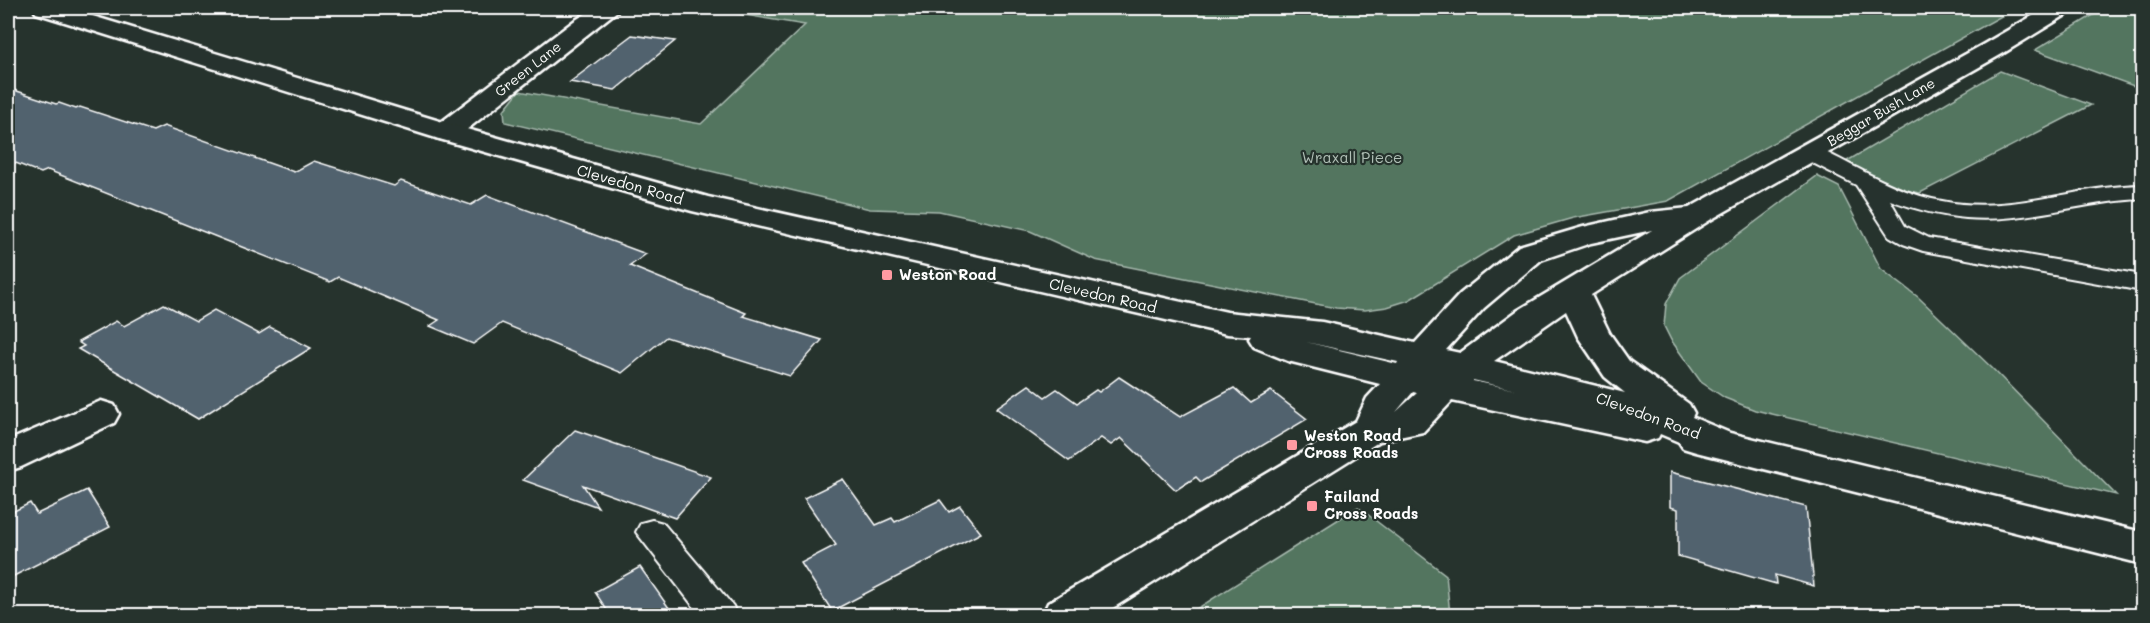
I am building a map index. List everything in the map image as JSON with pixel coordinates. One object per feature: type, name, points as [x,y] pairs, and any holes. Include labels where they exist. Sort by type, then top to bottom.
[{"type":"main road","name":"Clevedon Road","points":[[44,8],[447,132],[702,205],[1227,323],[1300,353],[1414,367],[1455,377],[1610,424],[1716,441],[2142,548]]},
{"type":"main road","name":"Green Lane","points":[[447,132],[582,26],[610,8]]},
{"type":"main road","name":"Beggar Bush Lane","points":[[1455,377],[1528,319],[1699,214],[1810,153],[2061,8]]},
{"type":"main road","name":"Beggar Bush Lane","points":[[1414,367],[1472,301],[1530,253],[1616,228],[1699,214]]},
{"type":"main road","points":[[1573,291],[1595,337],[1617,369],[1716,441]]},
{"type":"main road","points":[[1371,429],[1380,407],[1414,367]]},
{"type":"main road","points":[[1064,615],[1371,429],[1410,423],[1455,377]]},
{"type":"main road","points":[[23,458],[101,414]]},
{"type":"lane","points":[[1810,153],[1865,182],[1918,204],[1943,209],[1992,212],[2113,192],[2142,192]]},
{"type":"lane","points":[[1865,182],[1876,192],[1894,228],[1903,236],[1923,244],[2142,283]]},
{"type":"lane","points":[[652,532],[721,615]]},
{"type":"green space","name":"Wraxall Piece","points":[[703,8],[2016,8],[1668,201],[1573,218],[1514,235],[1409,300],[1387,307],[1365,310],[1336,308],[1095,260],[1030,231],[939,211],[870,209],[505,122],[504,110],[519,91],[701,124],[805,25]]},
{"type":"green space","points":[[2105,8],[2142,8],[2142,89],[2035,50]]},
{"type":"green space","points":[[2000,71],[2091,105],[1920,193],[1890,188],[1842,164]]},
{"type":"green space","points":[[1817,176],[1839,187],[1881,269],[1918,297],[1992,368],[2116,495],[1755,410],[1725,398],[1701,382],[1671,340],[1664,326],[1666,304],[1680,278]]},
{"type":"green space","points":[[1358,507],[1446,575],[1450,615],[1187,615]]},
{"type":"building","points":[[632,35],[675,41],[615,90],[570,82]]},
{"type":"building","points":[[8,88],[56,104],[76,109],[80,107],[153,131],[164,126],[294,172],[314,161],[394,186],[401,181],[471,205],[487,195],[646,254],[630,266],[746,313],[743,316],[822,340],[790,376],[666,337],[622,373],[502,323],[473,344],[430,326],[439,320],[338,277],[330,282],[48,170],[41,173],[8,160]]},
{"type":"building","points":[[164,304],[196,321],[214,310],[259,334],[270,327],[311,348],[198,419],[78,349],[84,346],[78,342],[116,321],[124,326]]},
{"type":"building","points":[[1119,377],[1180,417],[1234,388],[1251,403],[1271,391],[1307,419],[1201,482],[1196,477],[1176,490],[1121,438],[1111,445],[1101,438],[1069,461],[996,408],[1029,385],[1045,397],[1057,389],[1077,403],[1096,390],[1099,392]]},
{"type":"building","points":[[575,430],[711,477],[675,518],[583,485],[598,507],[523,480]]},
{"type":"building","points":[[1670,472],[1806,507],[1814,586],[1775,575],[1776,584],[1678,556],[1678,509],[1670,507]]},
{"type":"building","points":[[843,479],[876,525],[892,518],[895,522],[940,500],[949,512],[960,506],[981,533],[832,611],[801,563],[836,545],[804,498]]},
{"type":"building","points":[[87,490],[110,527],[8,579],[8,514],[30,503],[37,514]]},
{"type":"building","points":[[640,567],[674,615],[610,615],[595,592]]},
{"type":"place","name":"Weston Road","points":[[887,275]]},
{"type":"place","name":"Weston Road Cross Roads","points":[[1292,445]]},
{"type":"place","name":"Failand Cross Roads","points":[[1312,506]]}]
